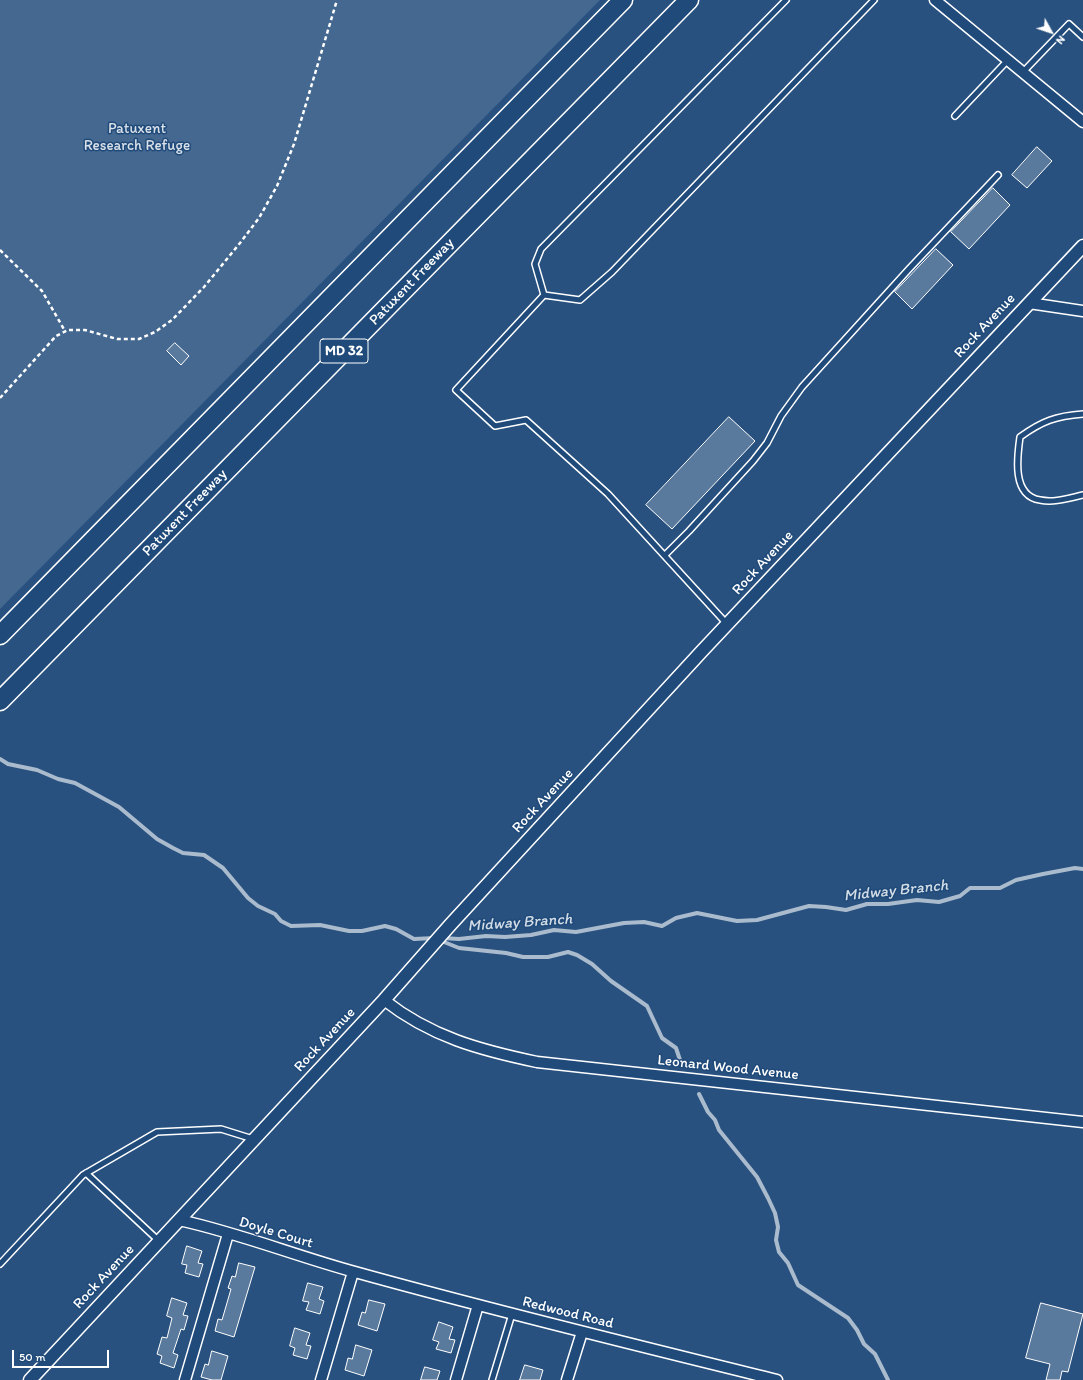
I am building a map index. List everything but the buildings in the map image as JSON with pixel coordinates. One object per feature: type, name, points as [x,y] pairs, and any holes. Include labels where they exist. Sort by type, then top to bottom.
[{"type":"highway","name":"MD 32","points":[[0,635],[623,0]]},
{"type":"highway","name":"Patuxent Freeway","points":[[0,701],[689,0]]},
{"type":"street","points":[[935,0],[1083,122]]},
{"type":"street","name":"Rock Avenue","points":[[30,1380],[384,1000],[451,924],[727,624],[1083,246]]},
{"type":"street","points":[[1029,303],[1083,311]]},
{"type":"street","name":"Leonard Wood Avenue","points":[[384,1000],[402,1014],[441,1035],[486,1050],[537,1062],[1083,1122]]},
{"type":"street","points":[[179,1220],[228,1234]]},
{"type":"street","name":"Doyle Court","points":[[185,1380],[228,1234],[353,1272]]},
{"type":"street","points":[[321,1380],[353,1272]]},
{"type":"street","name":"Redwood Road","points":[[353,1272],[582,1332],[777,1380]]},
{"type":"street","points":[[456,1380],[478,1305]]},
{"type":"street","points":[[567,1380],[582,1332]]},
{"type":"lane","points":[[544,295],[535,264],[540,249],[786,0]]},
{"type":"lane","points":[[544,295],[580,300],[612,272],[874,0]]},
{"type":"lane","points":[[1023,72],[1069,24],[1083,37]]},
{"type":"lane","points":[[955,116],[1008,60]]},
{"type":"lane","points":[[665,555],[753,461],[767,443],[781,416],[802,387],[998,174]]},
{"type":"lane","points":[[544,295],[456,390],[496,426],[526,420],[608,494],[727,624]]},
{"type":"lane","points":[[1083,414],[1062,416],[1035,426],[1020,437],[1017,455],[1020,485],[1027,496],[1039,500],[1055,501],[1083,495]]},
{"type":"lane","points":[[0,1264],[86,1174],[157,1132],[221,1128],[254,1140]]},
{"type":"lane","points":[[86,1174],[160,1241]]},
{"type":"lane","points":[[492,1380],[512,1314]]},
{"type":"path","points":[[0,398],[56,336],[65,331],[85,330],[117,339],[139,339],[155,332],[172,320],[204,287],[259,218],[277,186],[294,144],[337,0]]},
{"type":"path","points":[[0,250],[42,291],[65,331]]},
{"type":"green space","name":"Patuxent Research Refuge","points":[[0,0],[600,0],[0,609]]},
{"type":"waterway","name":"Midway Branch","points":[[0,759],[8,764],[37,770],[58,779],[75,783],[119,807],[157,839],[173,848],[183,853],[204,855],[223,868],[248,898],[258,906],[275,914],[281,921],[291,926],[320,925],[349,931],[362,931],[385,926],[396,929],[414,939],[435,938]]},
{"type":"waterway","name":"Midway Branch","points":[[442,938],[459,939],[486,936],[505,937],[531,935],[554,930],[576,932],[624,923],[644,922],[662,926],[676,918],[697,913],[737,921],[757,920],[809,906],[846,910],[867,904],[888,904],[917,900],[939,902],[960,896],[970,888],[1000,888],[1016,880],[1075,868],[1083,869]]},
{"type":"waterway","points":[[439,940],[459,948],[506,953],[523,957],[548,957],[568,952],[577,955],[592,964],[611,981],[647,1006],[662,1038],[676,1048],[681,1063]]},
{"type":"waterway","points":[[699,1094],[708,1112],[715,1120],[719,1130],[757,1177],[768,1198],[775,1213],[778,1227],[776,1240],[779,1252],[788,1263],[798,1285],[848,1318],[857,1330],[864,1344],[875,1354],[888,1380]]}]
